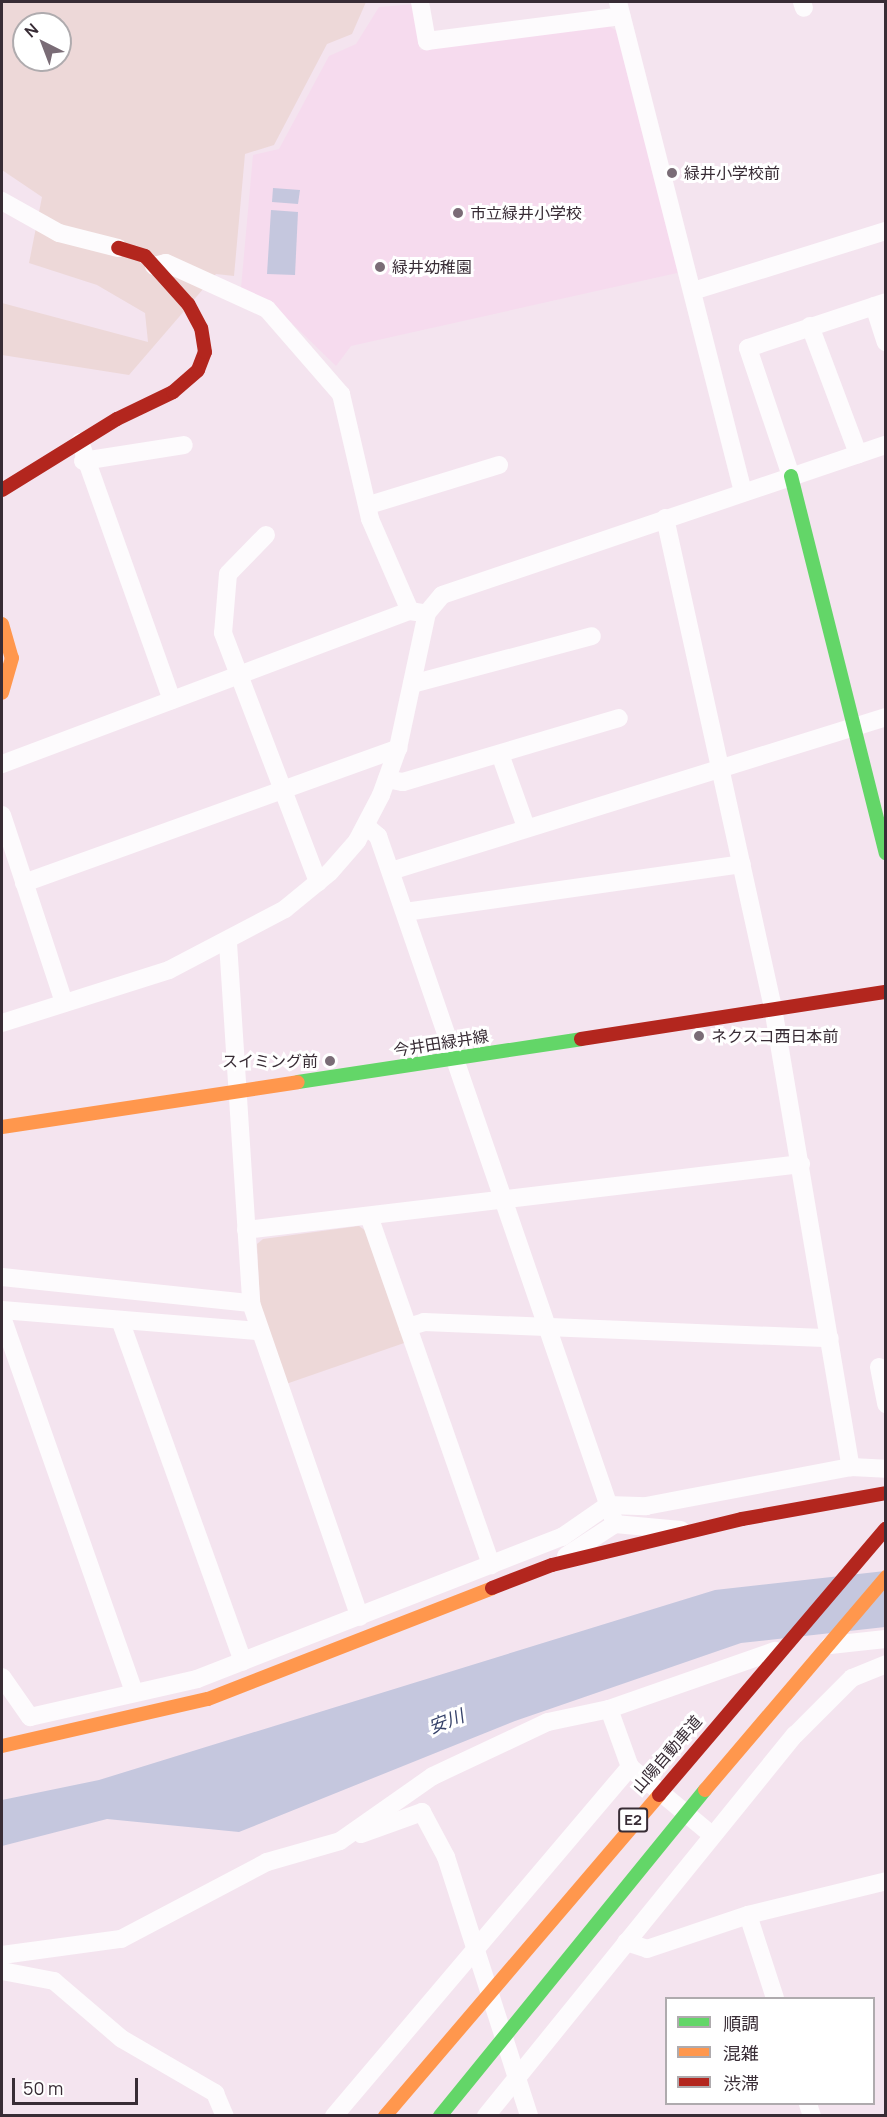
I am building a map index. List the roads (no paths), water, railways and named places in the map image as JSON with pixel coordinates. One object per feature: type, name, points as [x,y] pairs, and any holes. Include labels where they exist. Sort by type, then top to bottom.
[{"type":"main road","points":[[2,490],[80,442],[173,392],[198,370],[205,352],[201,328],[145,256],[118,248]]},
{"type":"main road","points":[[792,476],[885,853]]},
{"type":"main road","points":[[2,624],[12,658],[11,676],[2,693]]},
{"type":"main road","name":"今井田緑井線","points":[[2,1127],[885,992]]},
{"type":"main road","points":[[2,1746],[208,1699],[552,1565],[688,1531],[885,1493]]},
{"type":"main road","name":"山陽自動車道","points":[[385,2115],[885,1528]]},
{"type":"main road","name":"E2","points":[[440,2115],[609,1904],[885,1577]]},
{"type":"street","points":[[420,2],[427,41],[620,9],[743,492]]},
{"type":"street","points":[[2,201],[59,233],[118,248]]},
{"type":"street","points":[[693,291],[885,231]]},
{"type":"street","points":[[2,1023],[169,970],[228,943],[318,882],[366,826],[398,748],[412,684],[419,612],[369,505],[341,394],[267,309],[166,263],[154,266]]},
{"type":"street","points":[[792,476],[748,348],[880,304],[885,342]]},
{"type":"street","points":[[810,326],[858,454]]},
{"type":"street","points":[[80,442],[83,461],[172,700]]},
{"type":"street","points":[[83,461],[184,445]]},
{"type":"street","points":[[2,764],[172,700],[419,612],[442,595],[885,445]]},
{"type":"street","points":[[369,505],[499,465]]},
{"type":"street","points":[[665,518],[773,1008],[851,1467]]},
{"type":"street","points":[[266,535],[228,574],[221,619],[238,676],[279,788],[318,882]]},
{"type":"street","points":[[412,684],[592,636]]},
{"type":"street","points":[[390,871],[721,764],[854,724],[885,717]]},
{"type":"street","points":[[387,779],[403,782],[619,718]]},
{"type":"street","points":[[24,883],[279,788],[398,748]]},
{"type":"street","points":[[500,754],[526,827]]},
{"type":"street","points":[[2,815],[63,1003]]},
{"type":"street","points":[[366,826],[378,836],[457,1057],[615,1524]]},
{"type":"street","points":[[405,912],[741,864]]},
{"type":"street","points":[[228,943],[251,1303],[258,1331],[360,1617]]},
{"type":"street","points":[[246,1230],[801,1164]]},
{"type":"street","points":[[369,1216],[491,1565]]},
{"type":"street","points":[[2,1277],[251,1303]]},
{"type":"street","points":[[2,1310],[258,1331]]},
{"type":"street","points":[[2,1317],[134,1691]]},
{"type":"street","points":[[120,1320],[243,1662]]},
{"type":"street","points":[[408,1327],[424,1322],[830,1338]]},
{"type":"street","points":[[879,1367],[885,1404]]},
{"type":"street","points":[[2,1677],[30,1717],[134,1691],[197,1679],[562,1537],[608,1504],[646,1506],[851,1467],[885,1469]]},
{"type":"street","points":[[552,1565],[615,1524],[688,1531]]},
{"type":"street","points":[[340,1841],[434,1776],[548,1722],[609,1709],[772,1652],[885,1639]]},
{"type":"street","points":[[486,2115],[795,1735],[852,1678],[885,1664]]},
{"type":"street","points":[[609,1709],[630,1767],[712,1835]]},
{"type":"street","points":[[334,2115],[476,1942],[630,1767]]},
{"type":"street","points":[[2,1954],[121,1940],[267,1862],[340,1841],[423,1812],[446,1857],[520,2073],[530,2115]]},
{"type":"street","points":[[626,1942],[647,1949],[748,1915],[885,1881]]},
{"type":"street","points":[[748,1915],[775,1997]]},
{"type":"street","points":[[2,1971],[54,1981],[122,2039],[215,2093],[225,2115]]},
{"type":"water","points":[[273,188],[300,190],[298,204],[272,202]]},
{"type":"water","points":[[271,210],[298,212],[295,275],[267,274]]},
{"type":"water","name":"安川","points":[[885,1571],[885,1627],[741,1643],[515,1721],[239,1832],[107,1819],[2,1846],[2,1800],[99,1780],[715,1590]]},
{"type":"place","name":"緑井小学校前","points":[[672,173]]},
{"type":"place","name":"市立緑井小学校","points":[[458,213]]},
{"type":"place","name":"緑井幼稚園","points":[[380,267]]},
{"type":"place","name":"ネクスコ西日本前","points":[[699,1036]]},
{"type":"place","name":"スイミング前","points":[[330,1061]]}]
